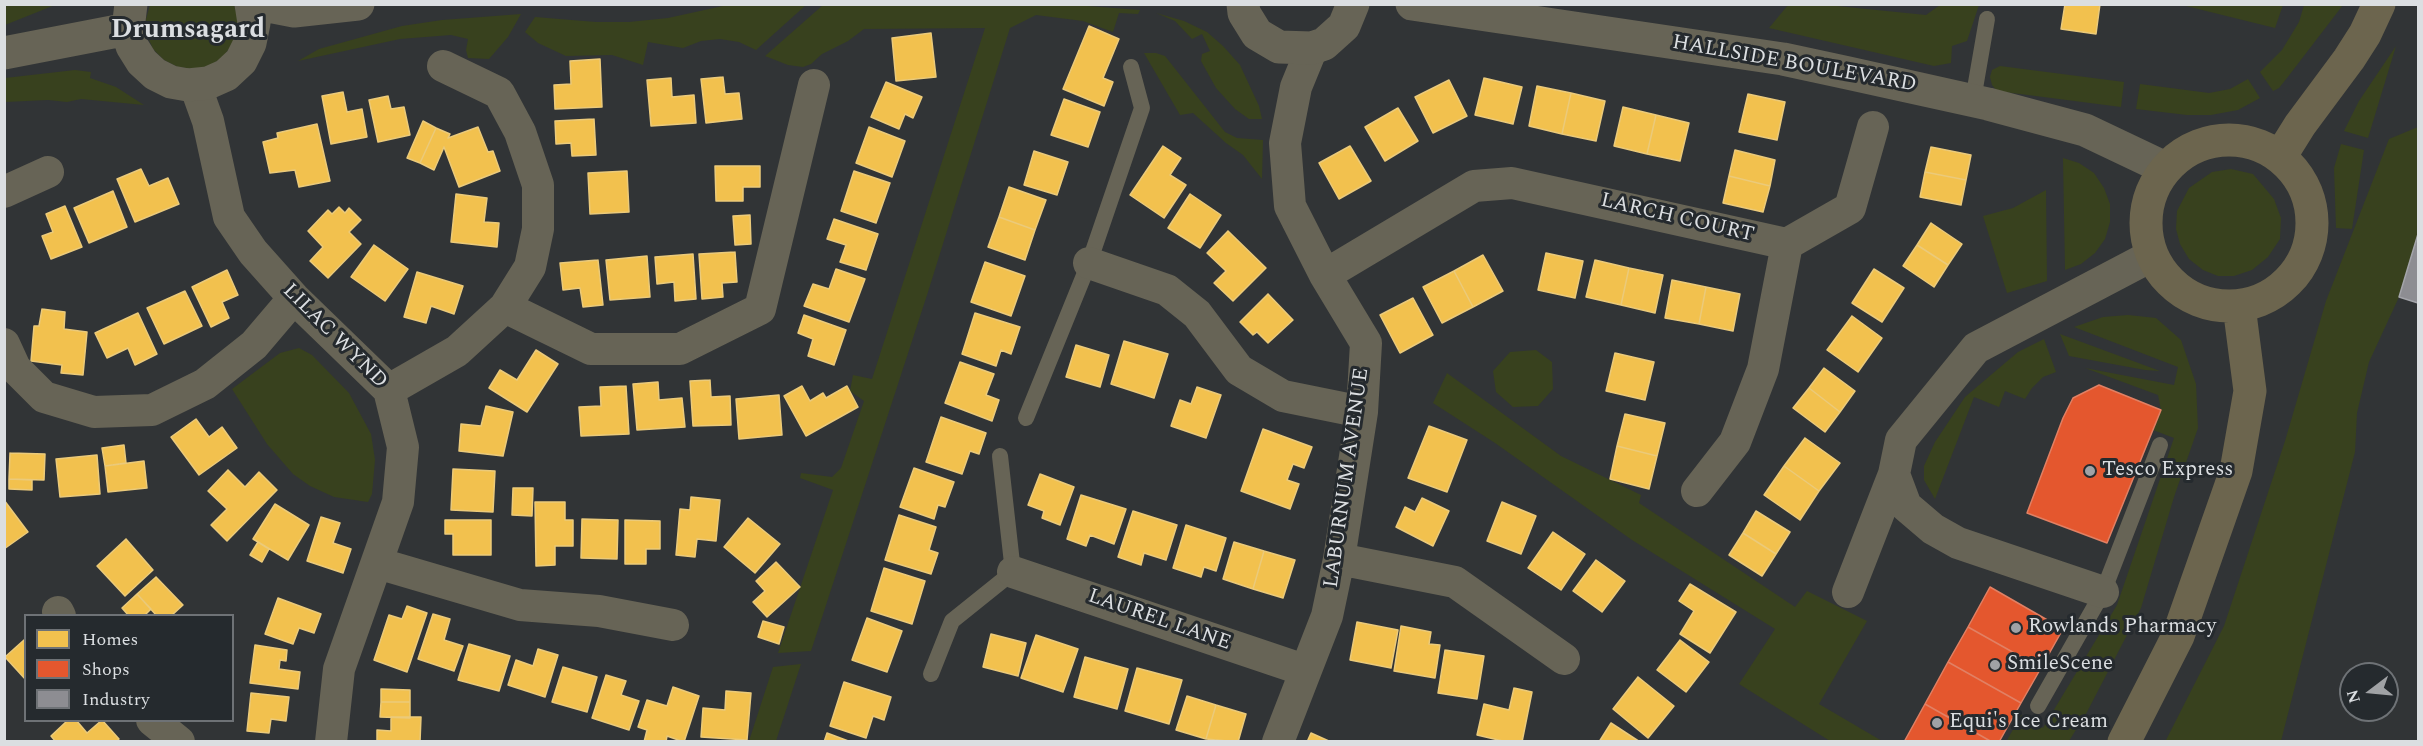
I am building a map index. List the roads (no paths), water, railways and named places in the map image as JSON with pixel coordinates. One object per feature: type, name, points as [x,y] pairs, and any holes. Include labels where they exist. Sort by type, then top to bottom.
[{"type":"main road","points":[[2280,157],[2300,125],[2349,59],[2365,34],[2379,4]]},
{"type":"main road","points":[[2230,138],[2252,141],[2269,147],[2301,183],[2313,213],[2310,249],[2292,277],[2267,298],[2239,306],[2211,307],[2188,296],[2165,280],[2151,256],[2145,232],[2147,202],[2165,168],[2200,144],[2230,138]]},
{"type":"main road","points":[[2124,741],[2178,636],[2236,471],[2250,391],[2239,306]]},
{"type":"street","points":[[4,53],[130,17],[132,46],[142,62],[155,74],[171,82],[195,85],[208,83],[226,75],[241,61],[250,43],[254,23],[251,4]]},
{"type":"street","points":[[258,4],[294,11],[358,4]]},
{"type":"street","points":[[1243,4],[1244,13],[1257,34],[1279,47],[1312,48],[1324,44],[1344,26],[1353,4]]},
{"type":"street","name":"HALLSIDE BOULEVARD","points":[[1412,4],[1783,59],[1973,100],[2085,130],[2165,168]]},
{"type":"street","name":"LABURNUM AVENUE","points":[[1278,741],[1327,616],[1339,559],[1362,412],[1366,343],[1325,275],[1290,206],[1285,143],[1296,87],[1312,48]]},
{"type":"street","points":[[389,390],[457,351],[505,307],[530,267],[538,229],[538,185],[520,132],[499,93],[444,66]]},
{"type":"street","name":"LILAC WYND","points":[[195,85],[208,121],[230,217],[253,252],[294,298],[389,390],[403,447],[398,502],[339,669],[331,741]]},
{"type":"street","points":[[505,307],[591,350],[680,349],[760,309],[814,85]]},
{"type":"street","points":[[1697,491],[1735,442],[1763,369],[1787,244],[1850,208],[1873,128]]},
{"type":"street","points":[[4,192],[48,172]]},
{"type":"street","name":"LARCH COURT","points":[[1325,275],[1474,186],[1502,183],[1522,185],[1787,244]]},
{"type":"street","points":[[1848,592],[1894,474],[1901,440],[1976,348],[2151,256]]},
{"type":"street","points":[[1089,263],[1167,290],[1197,314],[1239,370],[1283,396],[1362,412]]},
{"type":"street","points":[[4,344],[15,368],[44,397],[94,412],[152,410],[205,384],[254,345],[294,298]]},
{"type":"street","points":[[1894,474],[1906,506],[1933,530],[1969,546],[2103,592]]},
{"type":"street","points":[[1339,559],[1455,582],[1564,659]]},
{"type":"street","points":[[378,563],[520,605],[599,611],[673,625]]},
{"type":"street","name":"LAUREL LANE","points":[[1013,572],[1304,670]]},
{"type":"street","points":[[155,722],[179,741]]},
{"type":"lane","points":[[1973,100],[1987,19]]},
{"type":"lane","points":[[1026,418],[1089,263],[1142,108],[1131,67]]},
{"type":"lane","points":[[2038,706],[2103,592],[2160,445]]},
{"type":"lane","points":[[931,674],[952,621],[1013,572],[1000,456]]},
{"type":"place","name":"Tesco Express","points":[[2090,471]]},
{"type":"place","name":"Rowlands Pharmacy","points":[[2016,628]]},
{"type":"place","name":"SmileScene","points":[[1995,665]]},
{"type":"place","name":"Equi's Ice Cream","points":[[1937,723]]},
{"type":"district","name":"Drumsagard","points":[[188,32]]}]
